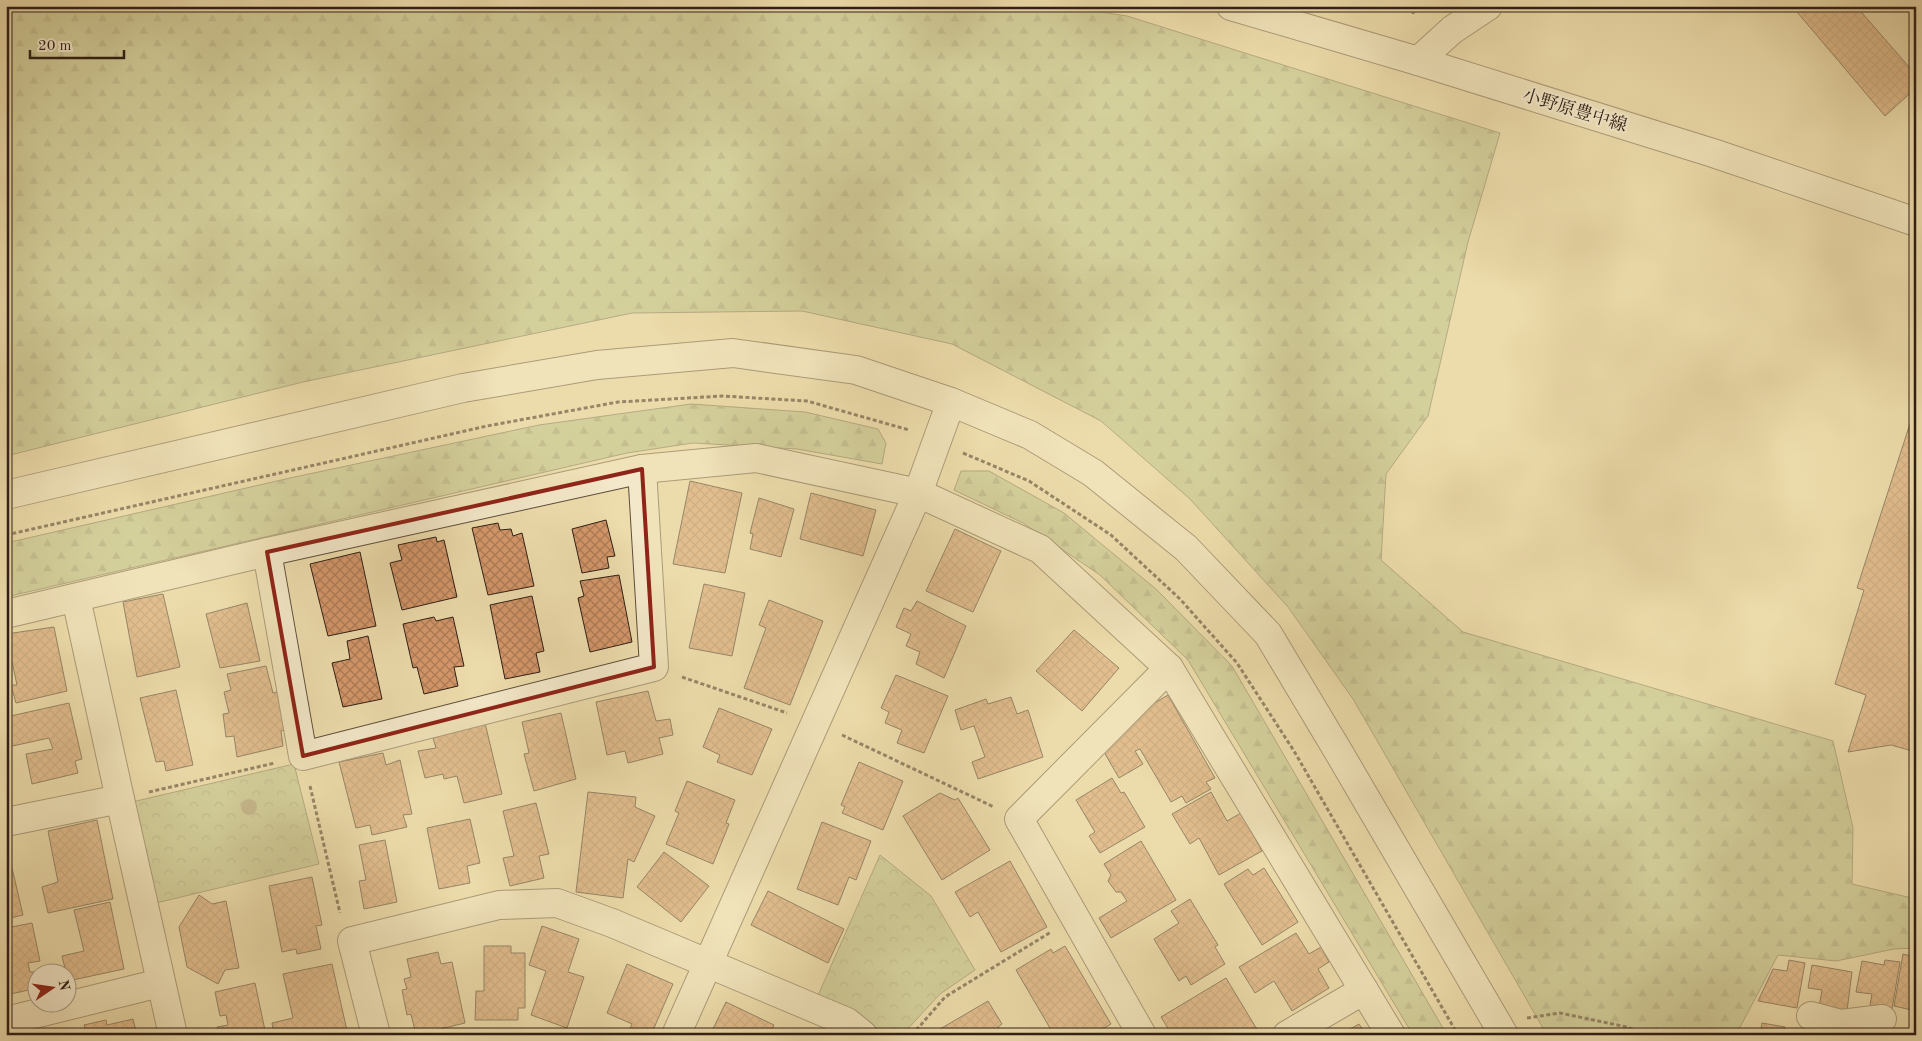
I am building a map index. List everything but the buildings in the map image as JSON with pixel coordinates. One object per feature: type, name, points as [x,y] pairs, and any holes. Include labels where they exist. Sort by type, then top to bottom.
[{"type":"street","name":"小野原豊中線","points":[[1231,6],[1418,60],[1713,153],[1916,222]]},
{"type":"street","points":[[1418,60],[1452,30],[1488,6]]},
{"type":"street","points":[[6,495],[463,388],[597,365],[733,353],[856,370],[952,402],[1030,435],[1093,473],[1186,548],[1268,634],[1501,1029]]},
{"type":"street","points":[[676,1035],[918,493],[952,402]]},
{"type":"street","points":[[6,614],[267,552],[642,469],[756,458],[918,493],[1040,548],[1169,668],[1391,1035]]},
{"type":"street","points":[[267,552],[302,756],[654,667],[642,469]]},
{"type":"street","points":[[76,598],[173,1035]]},
{"type":"street","points":[[1142,1035],[1020,819],[1169,668]]},
{"type":"street","points":[[6,822],[120,800]]},
{"type":"street","points":[[376,1035],[352,941],[499,905],[557,903],[612,923],[847,1022],[863,1035]]},
{"type":"street","points":[[6,1021],[160,983]]},
{"type":"street","points":[[1287,1035],[1364,990]]},
{"type":"street","points":[[1811,1016],[1841,1029],[1882,1019]]},
{"type":"path","points":[[1413,14],[1414,6]]},
{"type":"path","points":[[6,535],[487,426],[618,402],[722,396],[807,401],[906,428],[1029,481],[1111,535],[1180,599],[1237,664],[1294,751],[1458,1035]]},
{"type":"path","points":[[120,800],[302,756],[344,929],[352,941]]},
{"type":"path","points":[[912,1035],[945,997],[1075,918]]},
{"type":"path","points":[[1501,1029],[1560,1012],[1627,1027],[1645,1035]]},
{"type":"highlighted area","points":[[642,469],[654,667],[303,756],[267,552]]},
{"type":"green space","points":[[6,6],[1061,6],[1127,16],[1500,133],[1468,242],[1428,416],[1386,474],[1381,560],[1463,632],[1833,741],[1853,828],[1852,884],[1916,899],[1916,948],[1894,949],[1836,961],[1778,955],[1736,1035],[1547,1035],[1353,699],[1288,607],[1190,499],[1101,421],[952,344],[802,311],[632,313],[303,382],[6,456]]},
{"type":"green space","points":[[691,404],[805,412],[878,429],[886,443],[882,464],[797,449],[693,443],[627,453],[6,597],[6,543],[290,478],[539,425]]},
{"type":"green space","points":[[961,471],[989,471],[1064,513],[1157,590],[1232,666],[1447,1035],[1413,1035],[1188,660],[1100,575],[1023,523],[954,490]]},
{"type":"green space","points":[[294,764],[319,864],[156,903],[132,802]]},
{"type":"green space","points":[[880,855],[931,896],[975,970],[940,994],[902,1035],[885,1035],[875,1027],[816,1000]]}]
